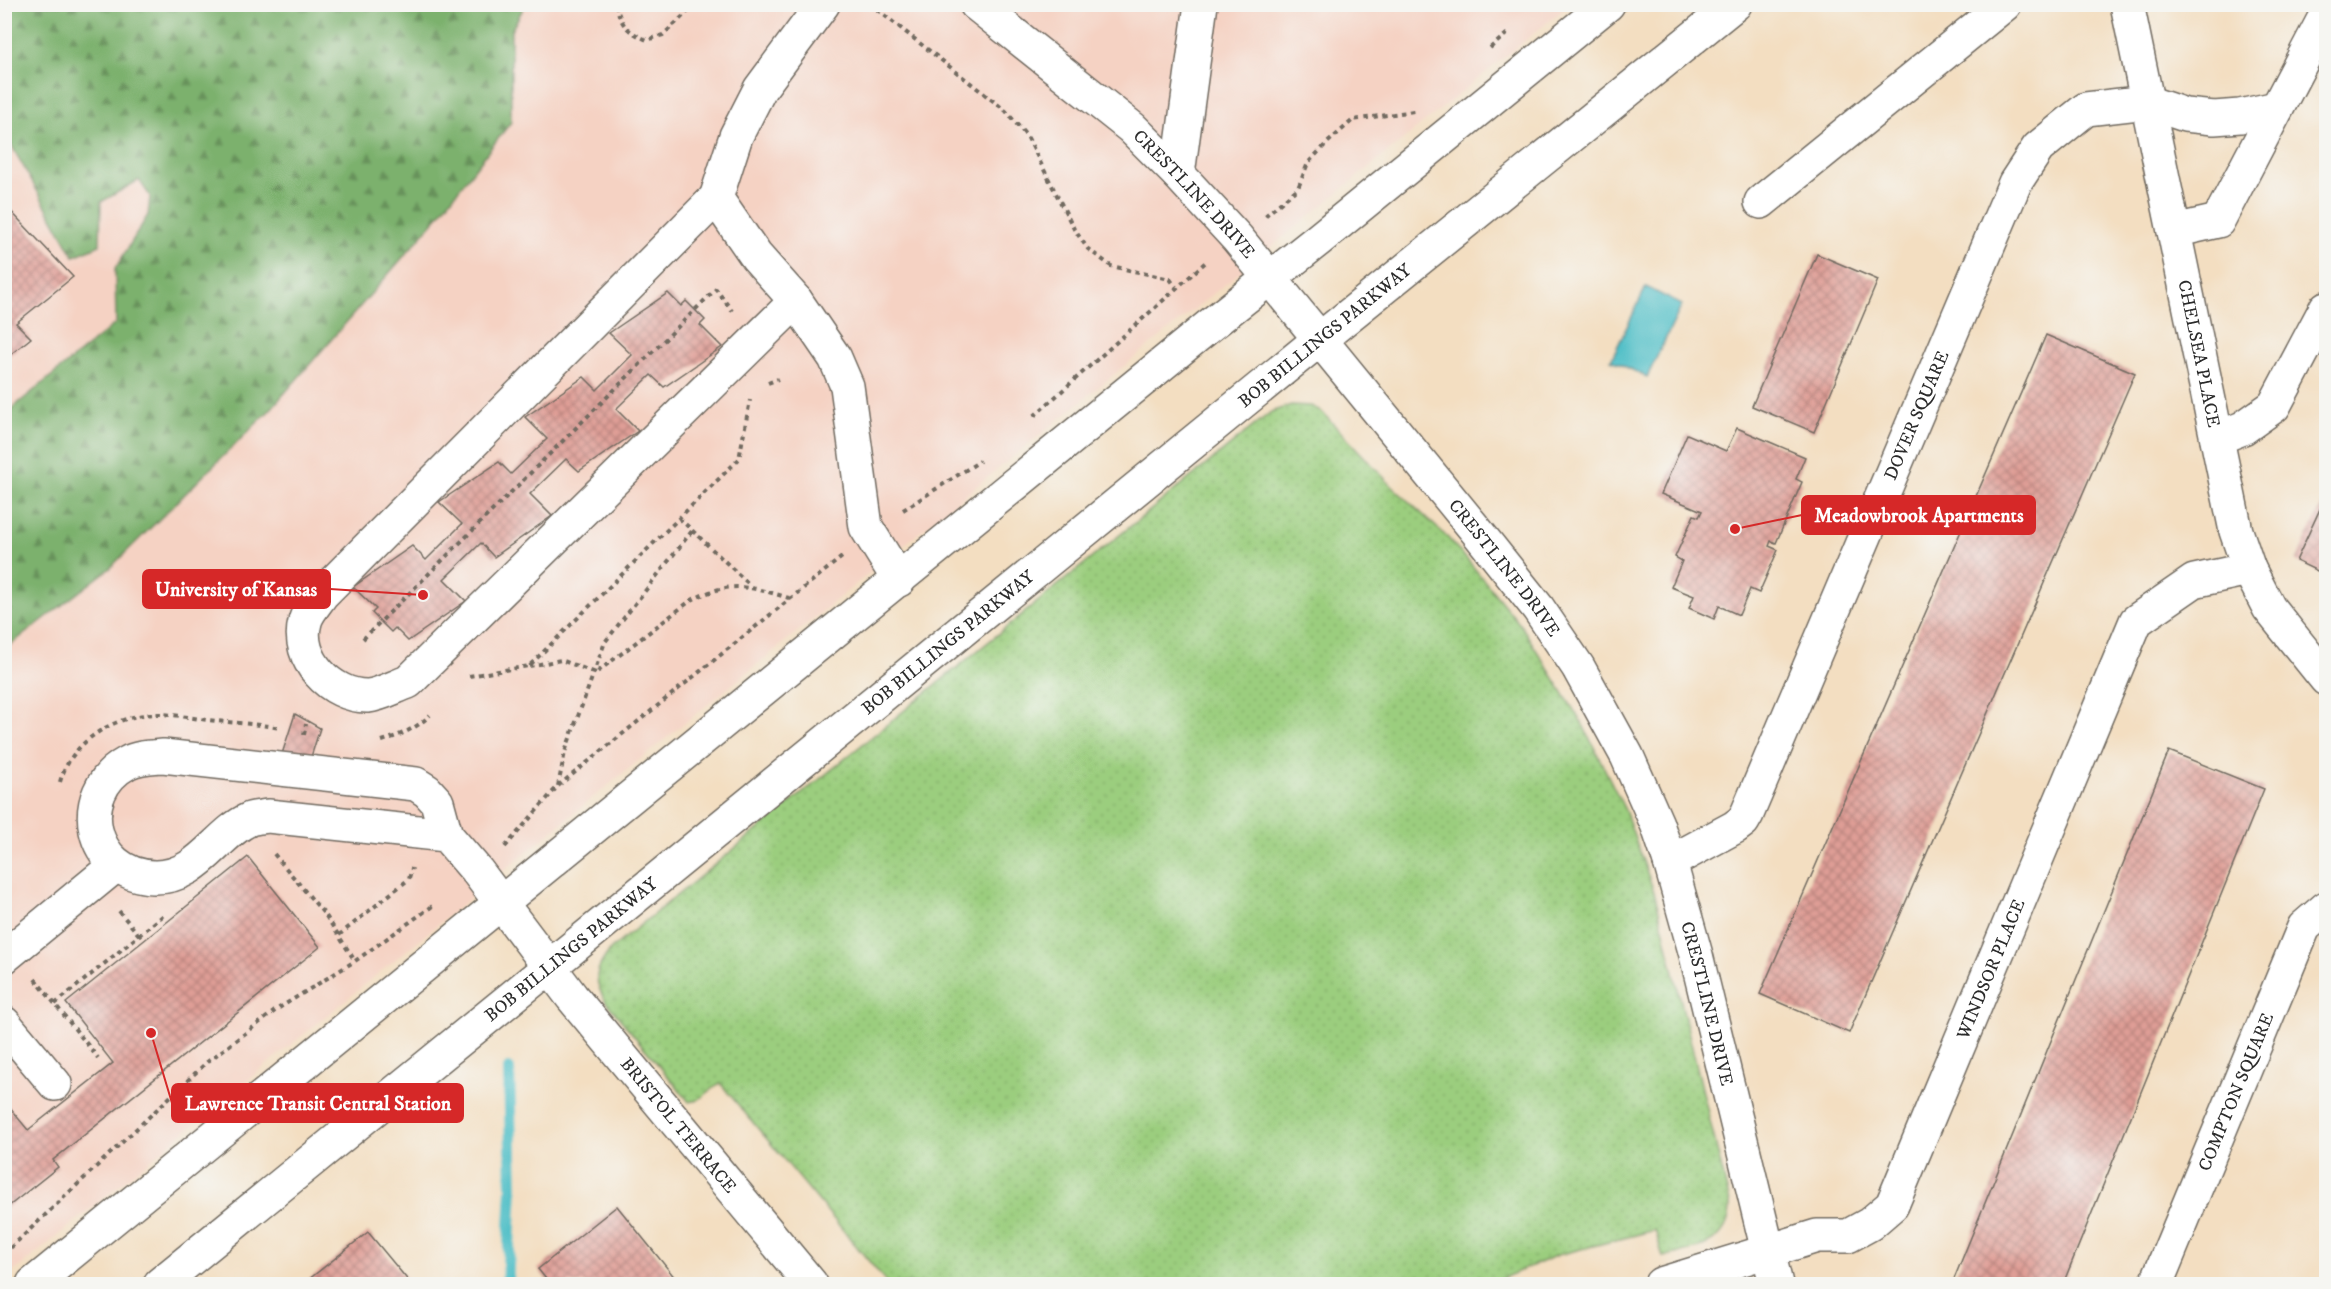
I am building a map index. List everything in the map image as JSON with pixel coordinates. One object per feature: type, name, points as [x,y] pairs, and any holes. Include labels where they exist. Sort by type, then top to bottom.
[{"type":"main road","points":[[796,301],[408,682],[369,696],[341,690],[319,675],[304,649],[305,621],[322,594],[716,198],[736,136],[760,89],[823,4]]},
{"type":"main road","name":"CRESTLINE DRIVE","points":[[976,4],[1132,128],[1237,238],[1538,608],[1578,667],[1627,756],[1657,824],[1670,862],[1696,955],[1776,1284]]},
{"type":"main road","points":[[1178,174],[1201,4]]},
{"type":"main road","points":[[33,1284],[1608,4]]},
{"type":"main road","name":"BOB BILLINGS PARKWAY","points":[[160,1284],[1735,4]]},
{"type":"main road","points":[[1761,202],[2005,4]]},
{"type":"main road","name":"CHELSEA PLACE","points":[[2127,4],[2236,531],[2249,569],[2269,608],[2326,679]]},
{"type":"main road","points":[[2174,231],[2218,221],[2326,15]]},
{"type":"main road","points":[[2147,102],[2185,115],[2214,118],[2240,116],[2277,108]]},
{"type":"main road","name":"DOVER SQUARE","points":[[1670,862],[1735,827],[1743,821],[1747,814],[2011,194],[2025,166],[2037,148],[2086,109],[2147,102]]},
{"type":"main road","points":[[716,198],[756,256],[796,301],[835,358],[847,386],[866,527],[899,580]]},
{"type":"main road","points":[[2217,438],[2242,428],[2274,406],[2326,308]]},
{"type":"main road","name":"WINDSOR PLACE","points":[[1661,1284],[1817,1236],[1848,1236],[1870,1224],[1892,1205],[2136,621],[2194,581],[2249,569]]},
{"type":"main road","points":[[163,756],[416,784],[428,791],[437,802],[447,835],[268,816],[252,818],[190,867],[173,874],[156,877],[136,875],[116,865],[105,854],[97,837],[95,806],[103,788],[113,774],[128,763],[145,757],[163,756]]},
{"type":"main road","name":"BRISTOL TERRACE","points":[[447,835],[549,967],[812,1284]]},
{"type":"main road","points":[[18,965],[116,865]]},
{"type":"main road","name":"COMPTON SQUARE","points":[[2156,1284],[2304,927],[2326,908]]},
{"type":"main road","points":[[7,1032],[55,1084]]},
{"type":"path","points":[[616,4],[620,21],[632,33],[647,40],[663,35],[696,4]]},
{"type":"path","points":[[870,4],[1006,111],[1028,138],[1074,229],[1088,249],[1112,266],[1170,279],[1176,287]]},
{"type":"path","points":[[1486,51],[1519,24]]},
{"type":"path","points":[[1274,208],[1298,188],[1308,163],[1353,120],[1417,111]]},
{"type":"path","points":[[1028,421],[1200,266]]},
{"type":"path","points":[[363,639],[716,289],[733,313]]},
{"type":"path","points":[[894,516],[983,459]]},
{"type":"path","points":[[679,518],[752,586]]},
{"type":"path","points":[[558,786],[565,753],[596,673],[605,642],[692,531]]},
{"type":"path","points":[[510,843],[558,786],[842,558]]},
{"type":"path","points":[[596,673],[690,601],[706,592],[729,587],[752,586],[790,598]]},
{"type":"path","points":[[529,666],[561,660],[596,673]]},
{"type":"path","points":[[269,848],[321,910],[355,962]]},
{"type":"path","points":[[339,935],[409,879],[412,868],[411,860]]},
{"type":"path","points":[[4,1254],[207,1062],[279,1008],[355,962],[443,898]]},
{"type":"path","points":[[113,903],[139,935]]},
{"type":"path","points":[[55,1004],[166,914]]},
{"type":"path","points":[[18,965],[55,1004],[98,1058]]},
{"type":"shaded area","points":[[5,5],[1569,5],[595,796],[5,1279]]},
{"type":"green space","points":[[13,5],[525,5],[511,31],[511,122],[432,224],[270,410],[109,569],[5,649],[5,414],[116,323],[115,269],[148,215],[150,196],[139,180],[101,202],[100,245],[74,256],[5,134],[5,46]]},
{"type":"green space","points":[[1291,405],[1311,406],[1321,411],[1391,485],[1447,537],[1522,627],[1582,723],[1625,810],[1655,895],[1730,1203],[1725,1228],[1709,1243],[1663,1257],[1655,1230],[1558,1255],[1489,1284],[888,1284],[720,1083],[698,1100],[689,1102],[606,1002],[597,980],[599,968],[611,949],[1271,412]]},
{"type":"water","points":[[1646,287],[1682,305],[1647,377],[1611,360]]},
{"type":"building","points":[[5,205],[73,277],[16,323],[31,338],[5,359]]},
{"type":"building","points":[[1817,254],[1878,280],[1814,432],[1752,406]]},
{"type":"building","points":[[668,293],[681,306],[686,301],[705,320],[700,325],[722,347],[664,387],[651,375],[616,409],[638,431],[579,471],[566,459],[530,494],[552,516],[494,557],[481,543],[444,579],[466,601],[408,641],[395,628],[391,632],[372,613],[376,609],[353,587],[412,546],[426,560],[462,524],[439,502],[499,462],[511,474],[547,439],[525,417],[584,377],[597,390],[632,355],[609,333]]},
{"type":"building","points":[[2046,335],[2135,373],[1849,1033],[1760,994]]},
{"type":"building","points":[[1737,428],[1805,457],[1796,479],[1802,482],[1776,543],[1771,541],[1769,546],[1778,550],[1759,593],[1750,589],[1739,615],[1719,606],[1714,619],[1689,608],[1694,596],[1671,587],[1682,561],[1675,557],[1694,515],[1699,517],[1702,511],[1661,494],[1687,434],[1726,451]]},
{"type":"building","points":[[2326,496],[2326,575],[2296,561]]},
{"type":"building","points":[[295,714],[320,728],[311,757],[282,754]]},
{"type":"building","points":[[2169,751],[2264,789],[2063,1284],[1952,1284]]},
{"type":"building","points":[[248,857],[320,947],[53,1160],[58,1167],[4,1210],[4,1101],[28,1130],[113,1063],[66,1003]]},
{"type":"building","points":[[617,1206],[680,1284],[550,1284],[538,1269]]},
{"type":"building","points":[[368,1232],[411,1284],[303,1284]]},
{"type":"waterway","points":[[507,1284],[512,1189],[509,1069]]},
{"type":"place","name":"Meadowbrook Apartments","points":[[1735,529]]},
{"type":"place","name":"University of Kansas","points":[[423,595]]},
{"type":"place","name":"Lawrence Transit Central Station","points":[[151,1033]]}]
